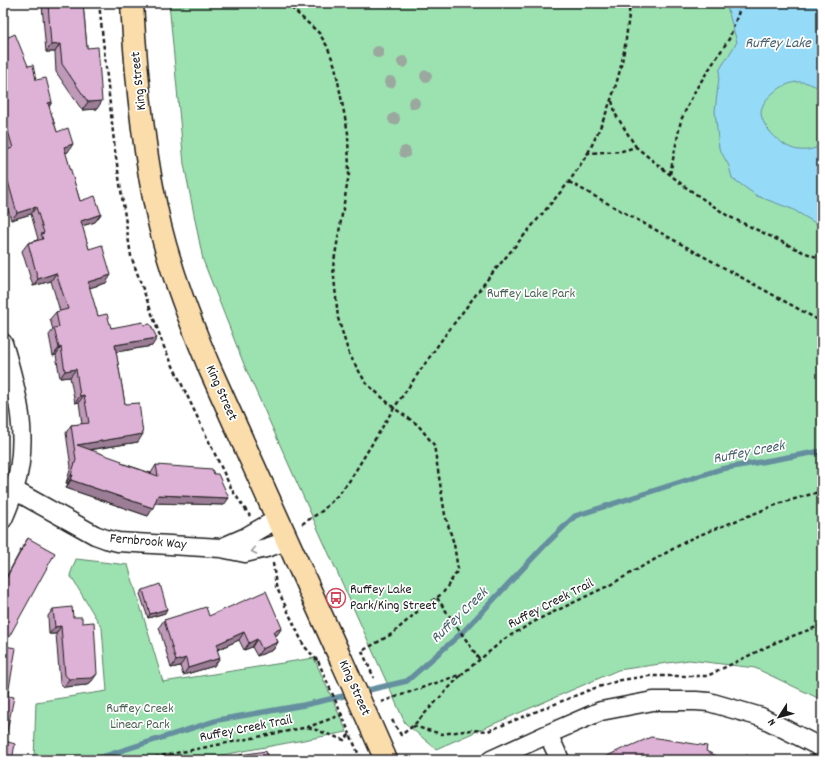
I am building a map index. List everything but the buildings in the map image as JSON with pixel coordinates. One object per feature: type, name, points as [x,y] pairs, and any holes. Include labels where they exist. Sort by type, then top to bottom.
[{"type":"main road","name":"King Street","points":[[132,3],[147,151],[160,227],[172,269],[195,333],[210,369],[386,760]]},
{"type":"street","points":[[3,343],[18,395],[21,418],[21,450],[19,470],[14,490],[3,519]]},
{"type":"street","name":"Fernbrook Way","points":[[14,490],[106,539],[118,542],[221,548],[245,553],[266,548],[282,531]]},
{"type":"street","name":"Fernbrook Way","points":[[221,548],[258,530],[282,531]]},
{"type":"street","points":[[491,760],[601,711],[654,701],[709,702],[761,717],[822,748]]},
{"type":"street","points":[[548,734],[560,760]]},
{"type":"path","points":[[99,3],[115,151],[131,256],[164,347],[199,424],[232,490],[253,520],[258,530]]},
{"type":"path","points":[[286,3],[319,33],[327,46],[335,66],[348,134],[349,174],[333,266],[338,318],[349,354],[366,383],[394,408],[418,425],[434,445],[445,516],[454,544],[458,570],[443,593],[418,611],[392,634],[362,652]]},
{"type":"path","points":[[282,531],[305,523],[322,511],[338,495],[350,480],[394,408],[443,338],[490,276],[569,182],[588,153],[612,100],[625,44],[629,3]]},
{"type":"path","points":[[670,174],[681,120],[696,89],[729,40],[742,3]]},
{"type":"path","points":[[612,100],[616,115],[636,147],[670,174],[728,216],[822,260]]},
{"type":"path","points":[[588,153],[622,151],[636,147]]},
{"type":"path","points":[[569,182],[822,321]]},
{"type":"path","name":"Ruffey Creek Trail","points":[[374,704],[462,674],[506,638],[539,619],[610,585],[692,538],[781,503],[822,491]]},
{"type":"path","points":[[266,548],[273,564],[276,586],[304,646],[318,661],[361,760]]},
{"type":"path","points":[[437,598],[480,660]]},
{"type":"path","points":[[391,719],[401,735],[413,726],[462,674]]},
{"type":"path","name":"Ruffey Creek Trail","points":[[149,760],[151,758],[308,727],[345,714]]},
{"type":"path","points":[[308,727],[344,740],[350,734]]},
{"type":"green space","name":"Ruffey Lake Park","points":[[169,3],[822,3],[822,700],[755,668],[689,660],[618,670],[436,749],[405,723],[245,367],[203,260],[184,164]]},
{"type":"green space","name":"Ruffey Creek Linear Park","points":[[76,559],[128,565],[163,682],[314,658],[347,732],[195,760],[34,760],[36,702],[107,691],[102,628],[70,575]]},
{"type":"water","name":"Ruffey Lake","points":[[726,3],[822,3],[822,89],[804,82],[789,84],[776,91],[765,101],[761,113],[765,125],[775,137],[787,146],[793,149],[805,150],[820,146],[822,144],[822,227],[792,209],[757,196],[732,178],[729,166],[719,148],[715,111],[720,69],[737,42]]},
{"type":"waterway","name":"Ruffey Creek","points":[[360,692],[407,681],[465,630],[544,546],[575,516],[721,469],[822,451]]},
{"type":"waterway","name":"Ruffey Creek","points":[[92,760],[218,720],[304,705],[352,694]]},
{"type":"place","name":"Ruffey Lake Park/King Street","points":[[336,598]]}]
